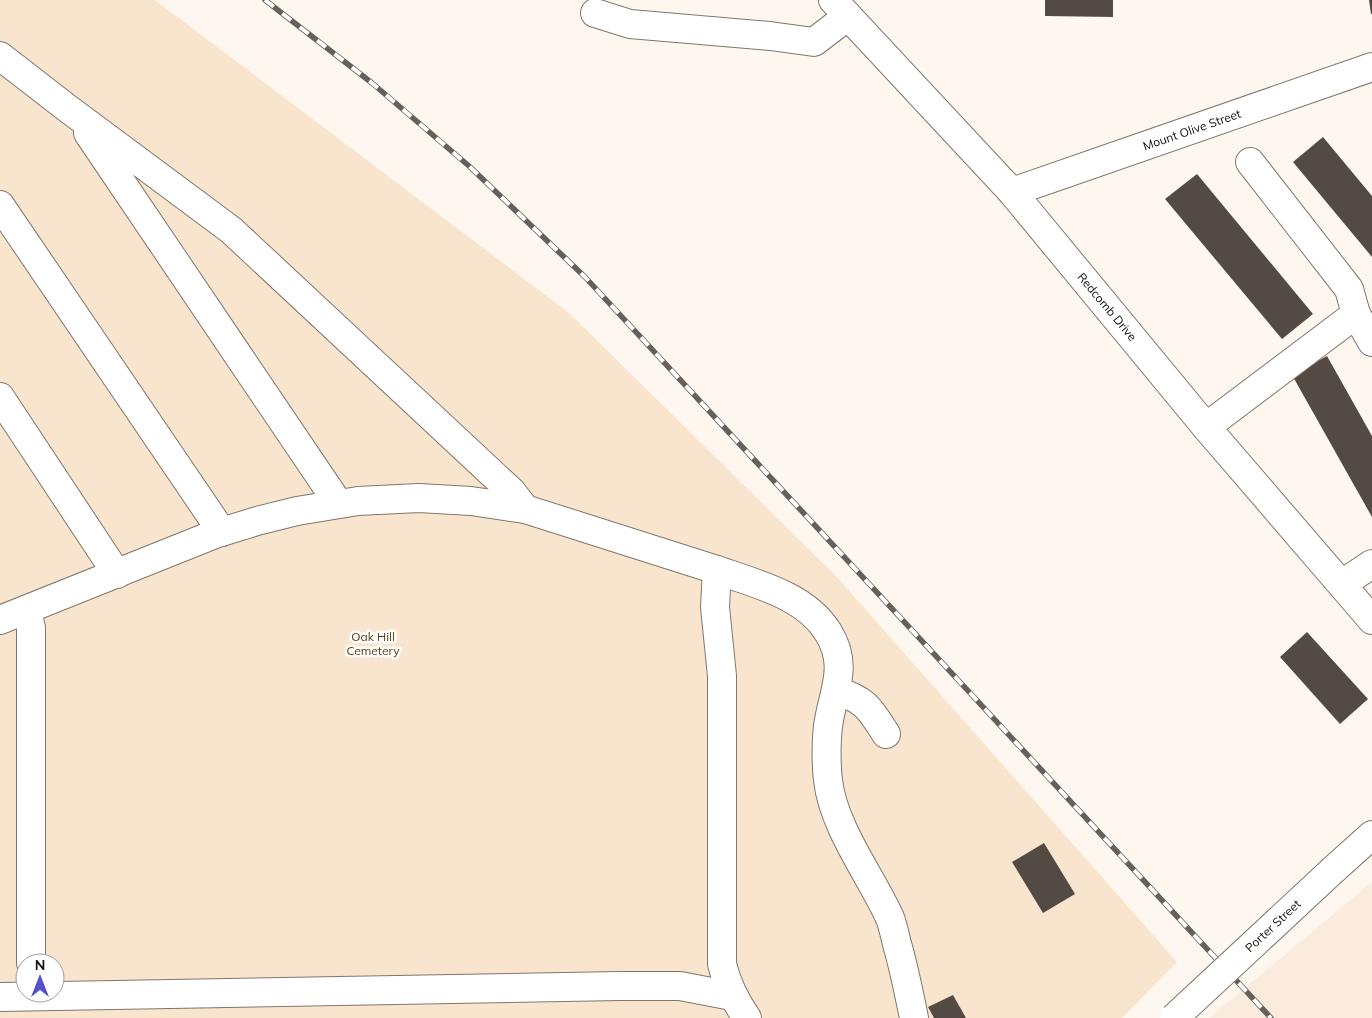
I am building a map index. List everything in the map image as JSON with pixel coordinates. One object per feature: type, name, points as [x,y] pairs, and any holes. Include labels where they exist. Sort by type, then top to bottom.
[{"type":"street","points":[[595,13],[630,24],[770,36],[814,42],[841,8]]},
{"type":"street","name":"Redcomb Drive","points":[[841,8],[1012,192],[1206,427],[1372,620]]},
{"type":"street","points":[[0,56],[231,230],[512,492],[525,509]]},
{"type":"street","name":"Mount Olive Street","points":[[1012,192],[1372,67]]},
{"type":"street","points":[[76,115],[338,503]]},
{"type":"street","points":[[1250,162],[1349,289],[1356,314],[1372,342]]},
{"type":"street","points":[[128,192],[134,177],[147,168]]},
{"type":"street","points":[[0,205],[222,532]]},
{"type":"street","points":[[1206,427],[1356,314]]},
{"type":"street","points":[[0,397],[117,574]]},
{"type":"street","points":[[8,613],[117,574],[222,532],[289,513],[338,503],[419,498],[471,501],[525,509],[717,570],[770,589],[793,600],[815,614],[835,646],[839,675],[837,691],[828,722],[829,787],[841,822],[891,920],[904,967],[914,1018]]},
{"type":"street","points":[[1342,584],[1372,564]]},
{"type":"street","points":[[717,570],[715,608],[722,676],[722,964],[726,980],[740,1007]]},
{"type":"street","points":[[8,613],[31,628],[31,953]]},
{"type":"street","points":[[837,691],[854,696],[864,703],[886,734]]},
{"type":"street","name":"Porter Street","points":[[1174,1018],[1372,835]]},
{"type":"street","points":[[65,1002],[620,986],[680,986],[740,1007]]},
{"type":"street","points":[[0,997],[15,1000]]},
{"type":"shaded area","points":[[1372,882],[1372,1018],[1210,1018],[1217,1011]]},
{"type":"green space","name":"Oak Hill Cemetery","points":[[0,0],[155,0],[568,312],[836,576],[1177,962],[1122,1018],[0,1018]]},
{"type":"building","points":[[1045,0],[1113,0],[1113,17],[1045,16]]},
{"type":"building","points":[[1369,0],[1372,0],[1372,14],[1371,14]]},
{"type":"building","points":[[1323,137],[1372,196],[1372,257],[1293,162]]},
{"type":"building","points":[[1197,174],[1313,314],[1282,339],[1165,199]]},
{"type":"building","points":[[1327,356],[1372,436],[1372,517],[1292,375]]},
{"type":"building","points":[[1307,632],[1368,699],[1340,724],[1280,657]]},
{"type":"building","points":[[1044,843],[1075,894],[1043,913],[1012,862]]},
{"type":"building","points":[[953,995],[966,1018],[934,1018],[928,1007]]},
{"type":"railway","points":[[265,0],[372,83],[469,166],[585,277],[1271,1018]]}]
